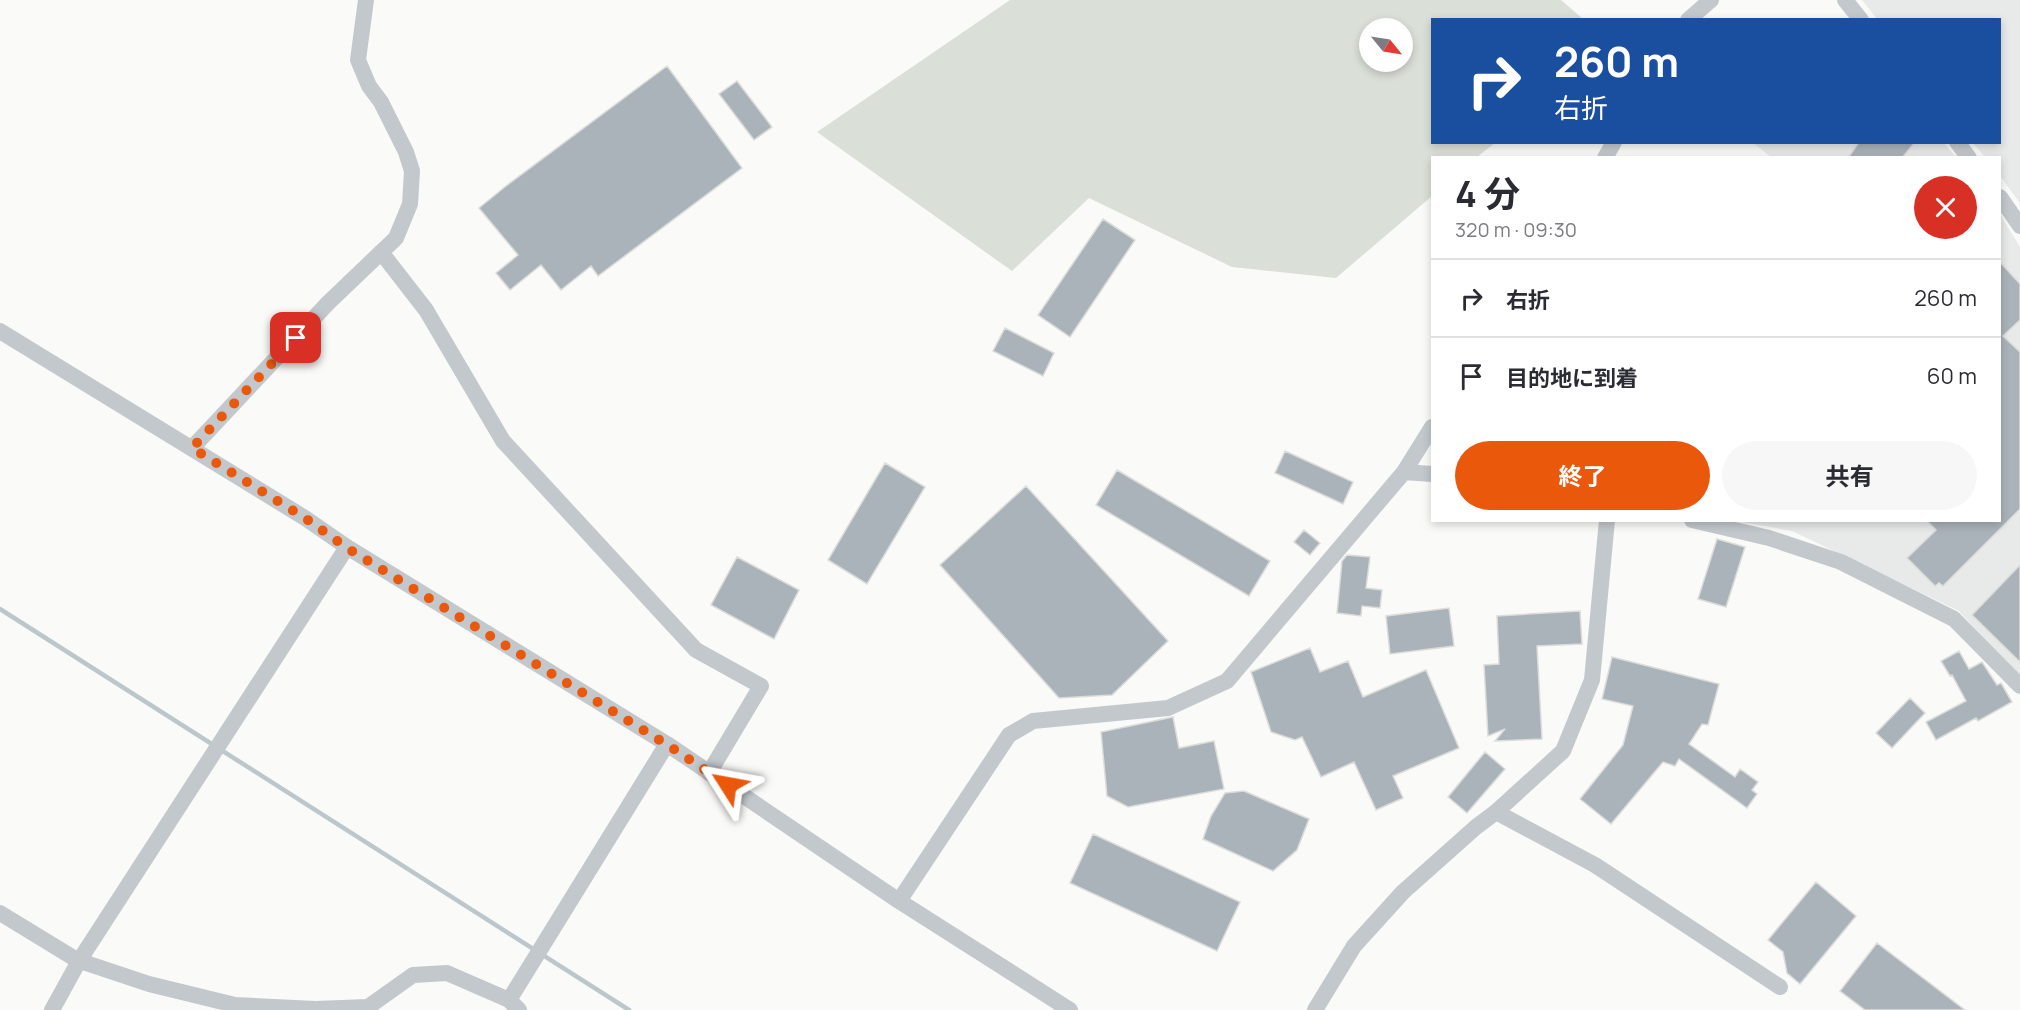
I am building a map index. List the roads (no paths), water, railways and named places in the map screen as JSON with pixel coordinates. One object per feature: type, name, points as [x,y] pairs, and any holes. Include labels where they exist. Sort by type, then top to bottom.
[{"type":"street","points":[[192,448],[328,303],[396,238],[410,204],[412,171],[406,152],[381,102],[369,86],[358,60],[366,0]]},
{"type":"street","points":[[1690,18],[1711,0]]},
{"type":"street","points":[[1845,0],[1859,18]]},
{"type":"street","points":[[2001,198],[2020,226]]},
{"type":"street","points":[[381,252],[426,310],[503,441],[696,650],[761,686],[709,772]]},
{"type":"street","points":[[0,331],[305,518],[347,548],[666,744],[899,901],[1070,1010]]},
{"type":"street","points":[[899,901],[1008,735],[1033,721],[1168,708],[1227,681],[1404,472],[1431,430]]},
{"type":"street","points":[[1404,472],[1431,474]]},
{"type":"street","points":[[1315,1010],[1354,946],[1402,892],[1563,751],[1592,680],[1607,522]]},
{"type":"street","points":[[1700,522],[1768,538],[1841,562],[1954,619],[2020,686]]},
{"type":"street","points":[[52,1010],[79,961],[347,548]]},
{"type":"street","points":[[0,913],[79,961],[149,984],[235,1005],[315,1009],[367,1008],[413,975],[447,974],[514,1005],[666,744]]},
{"type":"street","points":[[1496,812],[1595,865],[1780,987]]},
{"type":"waterway","points":[[0,609],[629,1010]]}]
